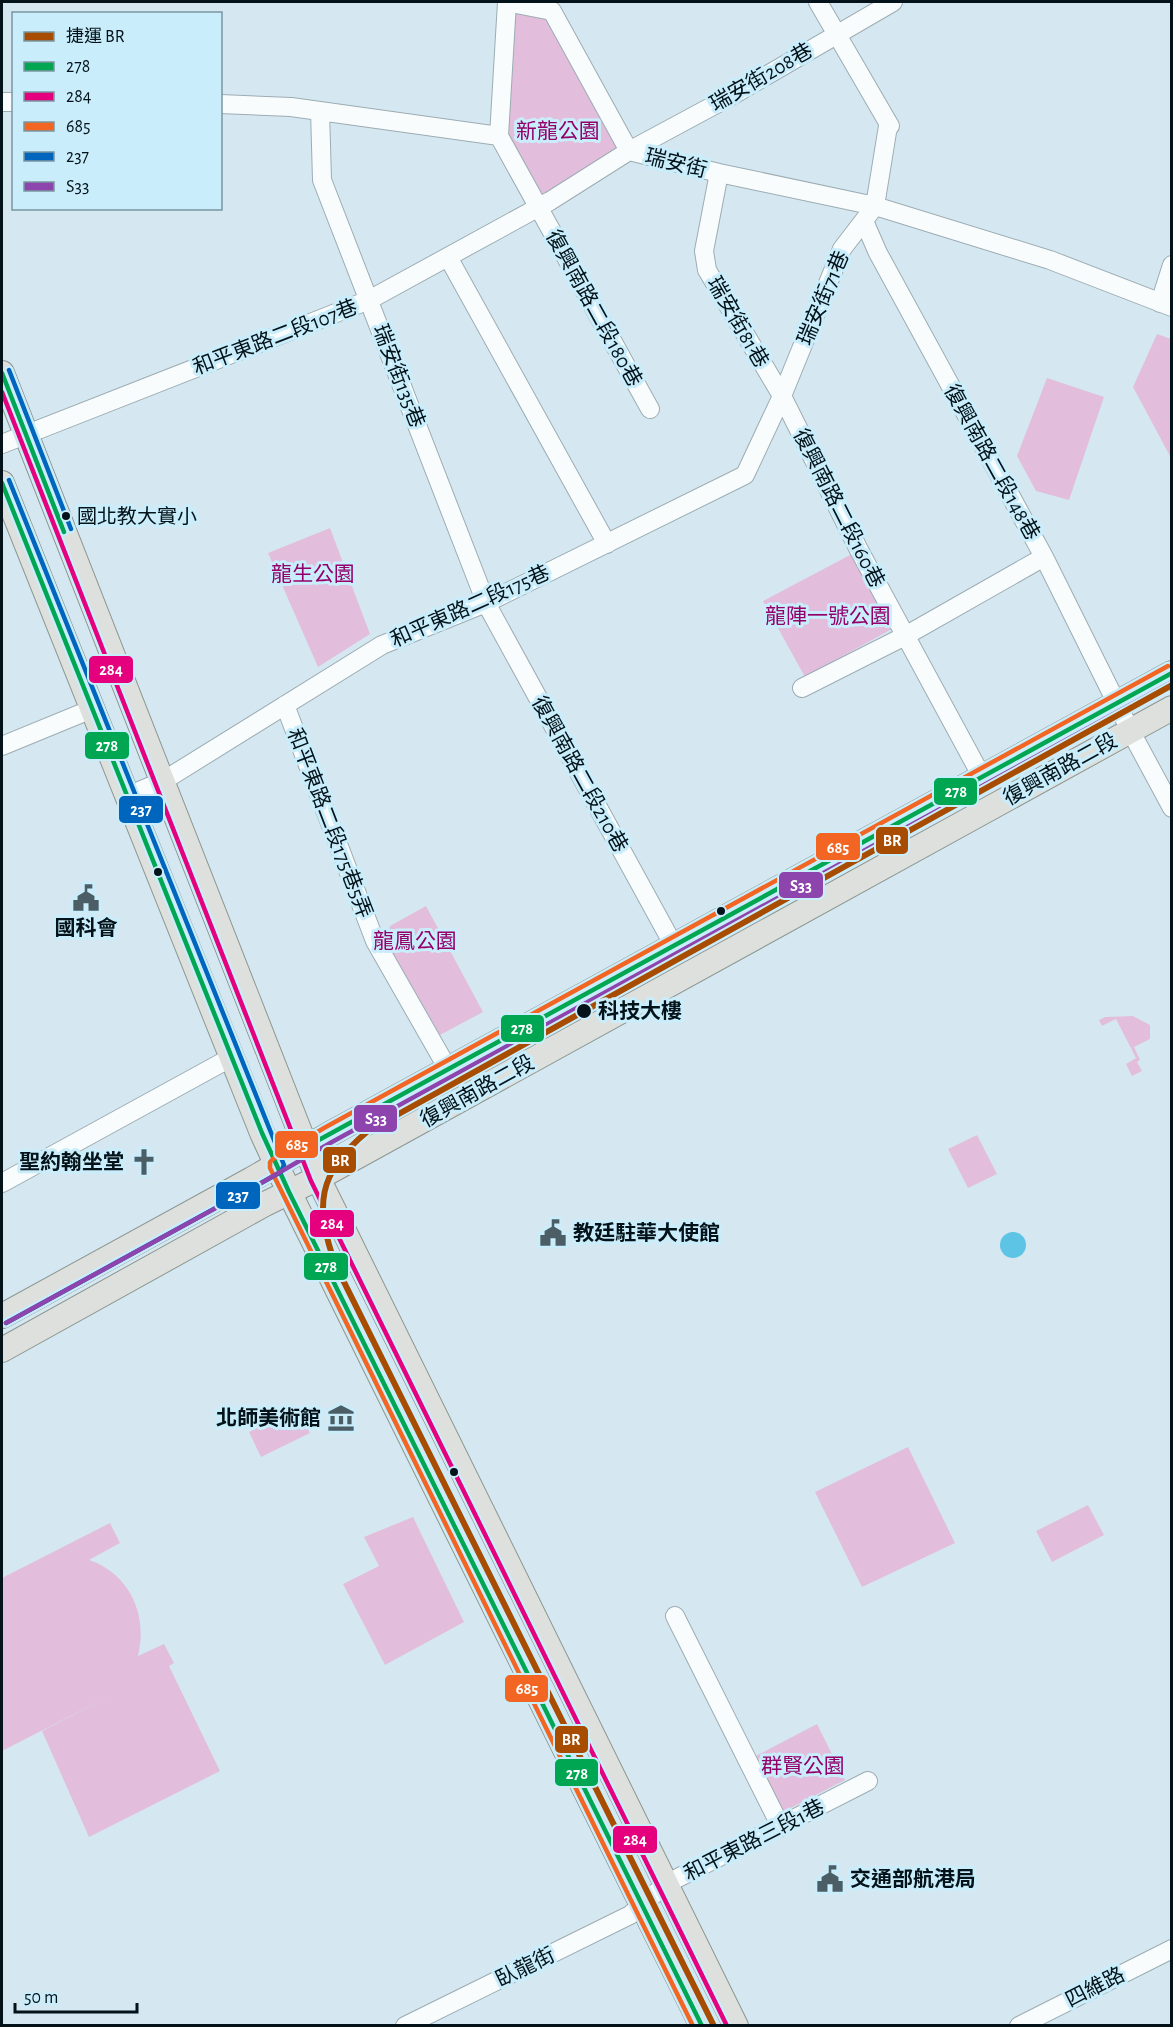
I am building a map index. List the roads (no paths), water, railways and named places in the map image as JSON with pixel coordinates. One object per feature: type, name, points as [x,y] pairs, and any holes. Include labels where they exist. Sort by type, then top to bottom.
[{"type":"main road","points":[[2,373],[318,1178],[736,2025]]},
{"type":"main road","points":[[2,483],[232,1057],[289,1192],[702,2025]]},
{"type":"main road","name":"復興南路二段","points":[[2,1316],[448,1069],[1172,674]]},
{"type":"main road","name":"復興南路二段","points":[[2,1350],[1172,708]]},
{"type":"street","points":[[538,207],[499,136],[507,2],[552,11],[629,151]]},
{"type":"street","points":[[818,2],[891,126],[888,126],[875,206]]},
{"type":"street","name":"瑞安街208巷","points":[[629,151],[733,95],[836,33],[893,2]]},
{"type":"street","points":[[222,104],[291,107],[499,136]]},
{"type":"street","name":"瑞安街135巷","points":[[320,111],[322,180],[486,603]]},
{"type":"street","name":"瑞安街","points":[[538,207],[629,151],[719,173],[875,206],[1050,260],[1166,305]]},
{"type":"street","name":"瑞安街81巷","points":[[719,173],[704,251],[707,270],[782,396]]},
{"type":"street","name":"瑞安街71巷","points":[[782,396],[842,249],[875,206]]},
{"type":"street","name":"和平東路二段107巷","points":[[2,444],[369,300],[538,207]]},
{"type":"street","name":"復興南路二段180巷","points":[[538,207],[650,410]]},
{"type":"street","name":"復興南路二段148巷","points":[[864,221],[878,253],[1044,557],[1130,730],[1172,808]]},
{"type":"street","points":[[448,257],[606,544]]},
{"type":"street","points":[[1166,305],[1172,265]]},
{"type":"street","name":"和平東路二段175巷","points":[[127,796],[163,781],[382,645],[486,603],[745,475],[782,396]]},
{"type":"street","name":"復興南路二段160巷","points":[[782,396],[858,550],[982,777]]},
{"type":"street","points":[[802,688],[905,636],[1044,557]]},
{"type":"street","name":"復興南路二段210巷","points":[[486,603],[674,946]]},
{"type":"street","name":"和平東路二段175巷5弄","points":[[285,705],[375,941],[448,1069]]},
{"type":"street","points":[[2,746],[92,708]]},
{"type":"street","points":[[2,1183],[232,1057]]},
{"type":"street","points":[[675,1616],[781,1827]]},
{"type":"street","name":"和平東路三段1巷","points":[[643,1904],[666,1884],[868,1781]]},
{"type":"street","name":"臥龍街","points":[[405,2025],[630,1915],[643,1904]]},
{"type":"street","name":"四維路","points":[[1018,2025],[1172,1949]]},
{"type":"water","points":[[1013,1232],[1022,1236],[1026,1245],[1022,1254],[1013,1258],[1004,1254],[1000,1245],[1004,1236]]},
{"type":"metro line","name":"BR","points":[[714,2026],[336,1266],[329,1245],[323,1208],[330,1176],[338,1161],[368,1131],[1172,685]]},
{"type":"place","name":"國北教大實小","points":[[66,516]]},
{"type":"place","name":"國科會","points":[[86,898]]},
{"type":"place","name":"科技大樓","points":[[584,1011]]},
{"type":"place","name":"聖約翰坐堂","points":[[144,1162]]},
{"type":"place","name":"教廷駐華大使館","points":[[553,1233]]},
{"type":"place","name":"北師美術館","points":[[341,1418]]},
{"type":"place","name":"交通部航港局","points":[[830,1879]]},
{"type":"park label","name":"新龍公園","points":[[558,131]]},
{"type":"park label","name":"龍生公園","points":[[313,574]]},
{"type":"park label","name":"龍陣一號公園","points":[[828,616]]},
{"type":"park label","name":"龍鳳公園","points":[[415,941]]},
{"type":"park label","name":"群賢公園","points":[[803,1766]]}]
